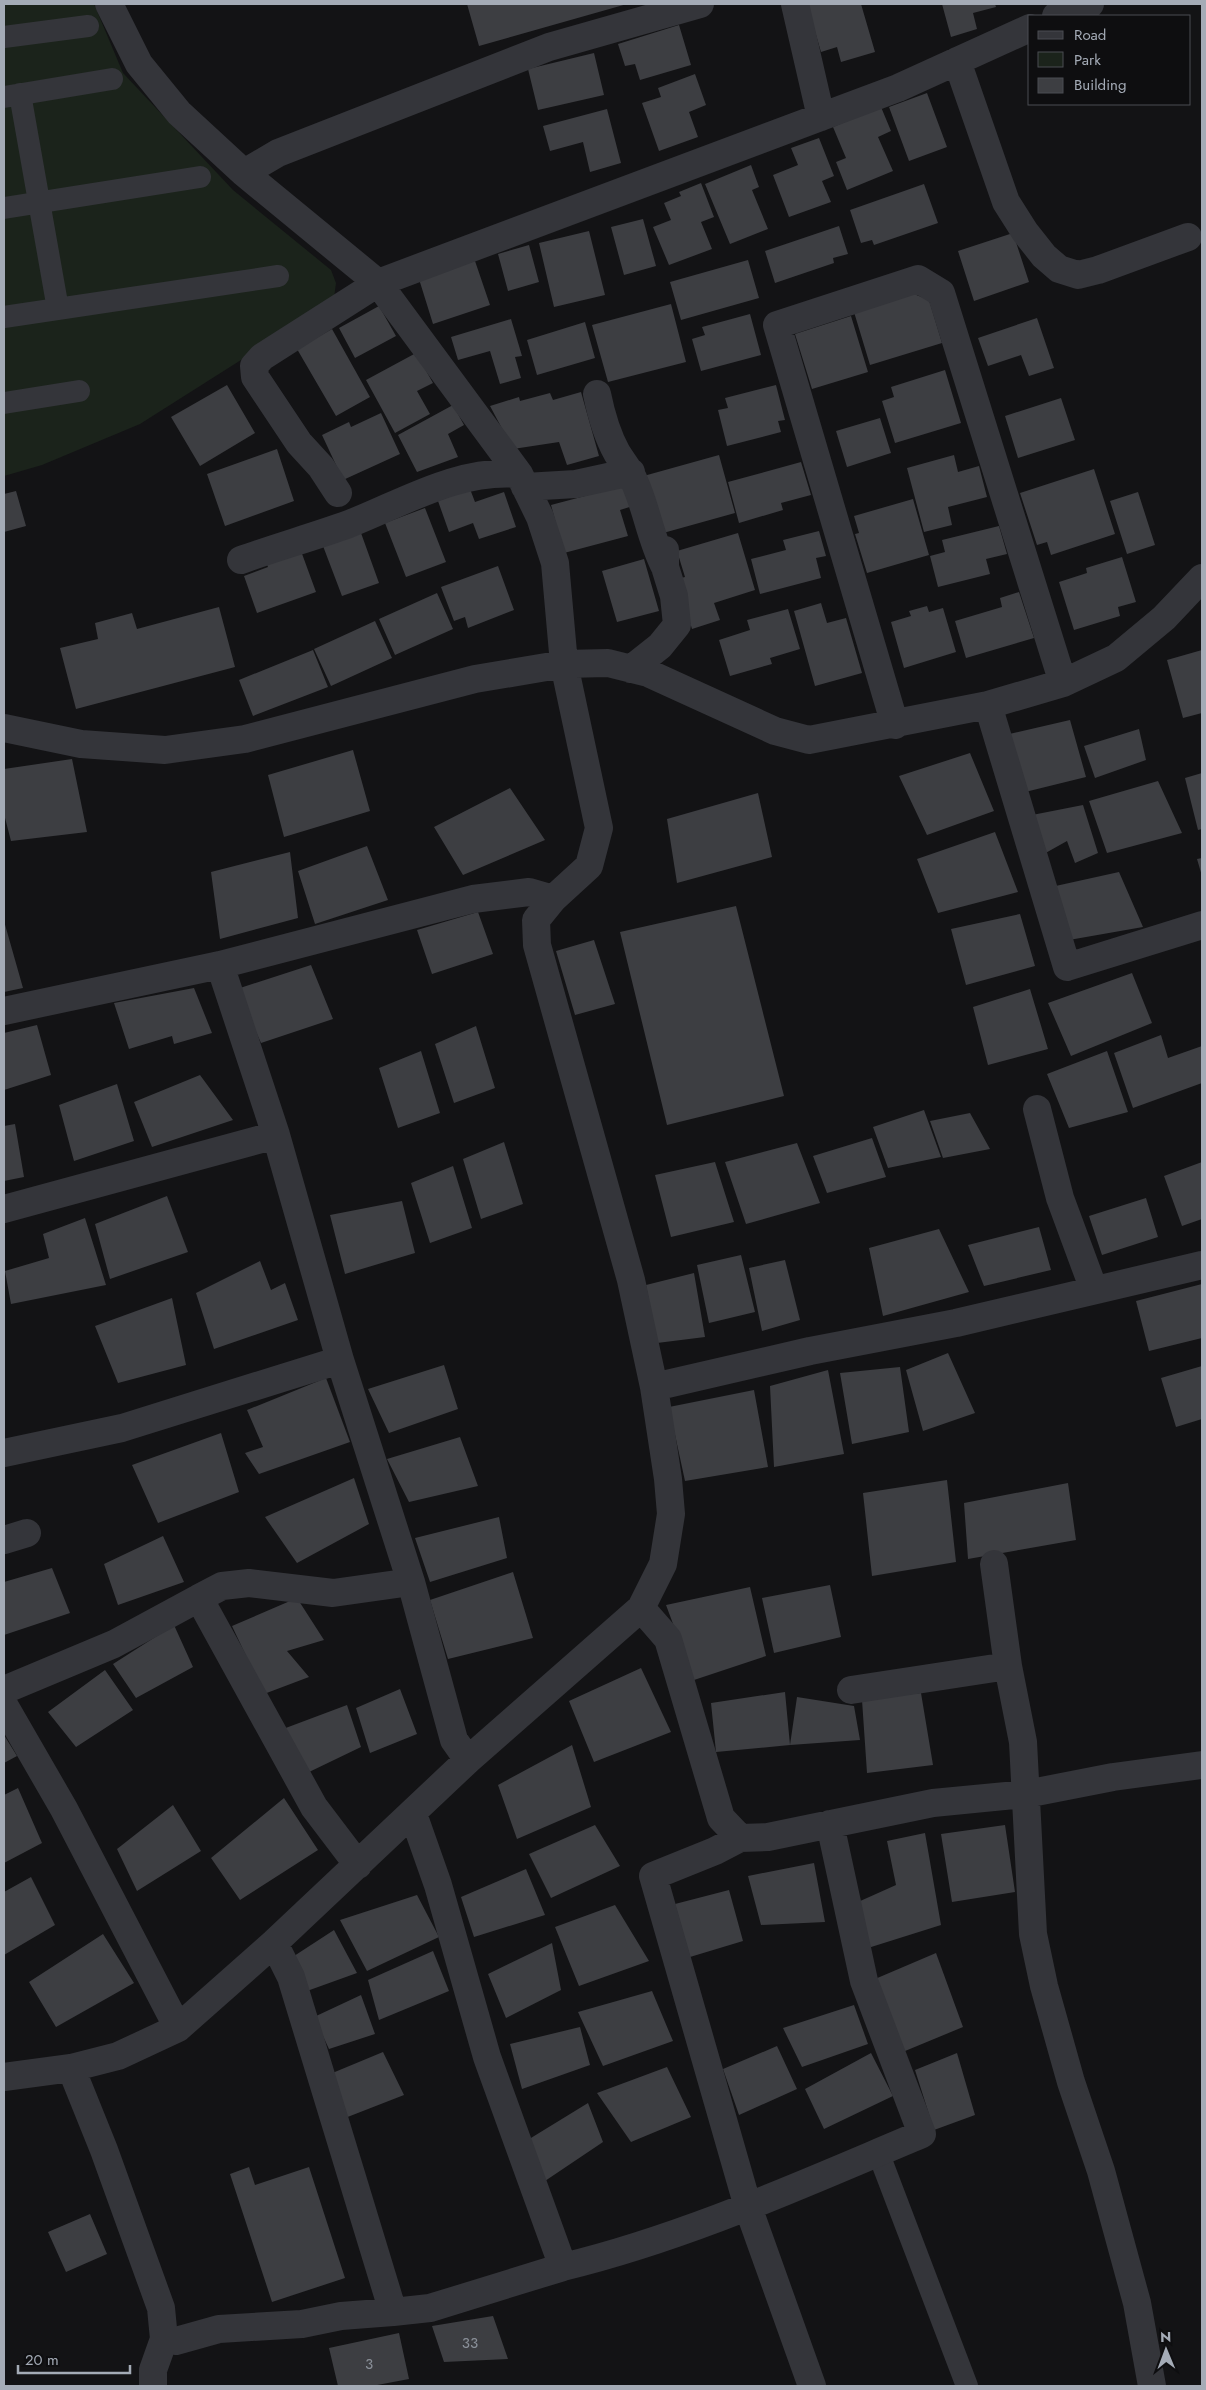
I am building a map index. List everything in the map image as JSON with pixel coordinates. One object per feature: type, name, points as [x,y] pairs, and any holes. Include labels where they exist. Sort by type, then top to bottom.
[{"type":"street","points":[[4,2078],[71,2068],[118,2056],[178,2028],[274,1943],[414,1814],[468,1760],[641,1608],[663,1564],[671,1514],[668,1479],[654,1387],[631,1280],[537,945],[536,920],[553,899],[589,866],[599,828],[564,664],[555,563],[540,517],[522,480],[378,283],[244,173],[179,113],[139,64],[109,4]]},
{"type":"street","points":[[244,173],[278,153],[549,47],[700,4]]},
{"type":"street","points":[[795,4],[821,117]]},
{"type":"street","points":[[1059,15],[1090,4]]},
{"type":"street","points":[[338,493],[321,467],[299,443],[255,377],[254,366],[262,357],[378,283],[898,88],[1028,29]]},
{"type":"street","points":[[957,61],[1006,202],[1025,232],[1044,256],[1059,269],[1078,274],[1098,270],[1188,237]]},
{"type":"street","points":[[895,725],[777,325],[918,279],[941,293],[1063,683]]},
{"type":"street","points":[[597,394],[608,432],[617,453],[631,472],[654,547],[665,567],[674,596],[677,625],[660,646],[631,669]]},
{"type":"street","points":[[241,560],[302,542],[464,478],[496,472],[522,480],[576,484],[631,472]]},
{"type":"street","points":[[665,567],[667,538]]},
{"type":"street","points":[[4,728],[81,744],[165,750],[245,740],[475,679],[564,664],[608,663],[648,673],[775,732],[808,740],[895,725],[988,705],[1063,683],[1116,658],[1164,618],[1202,580]]},
{"type":"street","points":[[988,705],[1067,968],[1202,925]]},
{"type":"street","points":[[4,1011],[220,966],[473,899],[529,892],[553,899]]},
{"type":"street","points":[[220,966],[276,1135],[340,1360],[411,1582],[454,1740],[468,1760]]},
{"type":"street","points":[[1037,1109],[1060,1198],[1094,1290]]},
{"type":"street","points":[[4,1209],[276,1135]]},
{"type":"street","points":[[654,1387],[810,1351],[956,1323],[1202,1265]]},
{"type":"street","points":[[4,1453],[122,1428],[340,1360]]},
{"type":"street","points":[[994,1564],[1008,1666],[1023,1742],[1033,1934],[1044,1986],[1071,2082],[1101,2171],[1137,2302],[1152,2386]]},
{"type":"street","points":[[4,1690],[114,1644],[222,1586],[249,1583],[333,1593],[411,1582]]},
{"type":"street","points":[[199,1598],[314,1807],[358,1865]]},
{"type":"street","points":[[641,1608],[668,1639],[721,1818],[740,1838]]},
{"type":"street","points":[[851,1690],[1008,1666]]},
{"type":"street","points":[[4,1705],[64,1809],[178,2028]]},
{"type":"street","points":[[812,2386],[748,2206],[653,1876],[715,1851],[740,1838],[768,1837],[933,1803],[1026,1794],[1113,1777],[1202,1765]]},
{"type":"street","points":[[414,1814],[438,1885],[487,2057],[563,2267]]},
{"type":"street","points":[[164,2339],[176,2341],[219,2329],[302,2324],[341,2316],[430,2308],[598,2258],[748,2206],[922,2134],[864,1981],[830,1824]]},
{"type":"street","points":[[274,1943],[291,1977],[393,2312]]},
{"type":"street","points":[[71,2068],[104,2150],[161,2308],[164,2339],[153,2370],[153,2386]]},
{"type":"lane","points":[[4,36],[88,26]]},
{"type":"lane","points":[[58,308],[39,202],[12,96],[112,79]]},
{"type":"lane","points":[[4,208],[200,177]]},
{"type":"lane","points":[[4,317],[278,276]]},
{"type":"lane","points":[[4,403],[79,391]]},
{"type":"lane","points":[[878,2152],[967,2386]]},
{"type":"green space","points":[[4,4],[94,4],[123,73],[233,190],[331,270],[336,283],[334,298],[323,308],[140,424],[42,465],[4,476]]},
{"type":"building","points":[[467,4],[627,4],[479,46]]},
{"type":"building","points":[[807,4],[861,4],[875,52],[841,62],[837,47],[821,52]]},
{"type":"building","points":[[942,4],[995,4],[996,7],[973,13],[977,29],[951,37]]},
{"type":"building","points":[[679,25],[691,65],[640,80],[635,64],[625,66],[618,44]]},
{"type":"building","points":[[594,53],[604,95],[538,110],[528,69]]},
{"type":"building","points":[[695,74],[706,105],[689,112],[698,137],[659,151],[642,103],[661,97],[658,88]]},
{"type":"building","points":[[927,93],[947,147],[909,161],[889,107]]},
{"type":"building","points":[[881,107],[891,131],[878,137],[893,171],[847,190],[836,162],[846,158],[833,127]]},
{"type":"building","points":[[607,109],[621,163],[590,172],[583,142],[550,151],[543,126]]},
{"type":"building","points":[[819,138],[834,176],[822,181],[831,202],[789,217],[773,175],[798,165],[791,148]]},
{"type":"building","points":[[751,165],[759,187],[752,190],[768,229],[730,244],[705,184]]},
{"type":"building","points":[[701,183],[714,217],[701,222],[712,249],[669,265],[653,227],[671,220],[664,203],[681,196],[679,192]]},
{"type":"building","points":[[924,184],[938,223],[874,245],[872,240],[861,243],[850,210]]},
{"type":"building","points":[[643,219],[656,266],[624,275],[611,227]]},
{"type":"building","points":[[839,226],[848,254],[833,258],[834,263],[775,283],[765,251]]},
{"type":"building","points":[[589,231],[605,295],[554,307],[539,243]]},
{"type":"building","points":[[1013,233],[1029,282],[974,301],[958,251]]},
{"type":"building","points":[[529,245],[539,282],[508,291],[498,254]]},
{"type":"building","points":[[748,260],[759,298],[681,320],[670,282]]},
{"type":"building","points":[[475,261],[490,305],[433,324],[419,279]]},
{"type":"building","points":[[914,294],[929,300],[942,343],[870,365],[854,312]]},
{"type":"building","points":[[671,304],[686,362],[608,382],[592,325]]},
{"type":"building","points":[[379,306],[396,336],[355,358],[339,328]]},
{"type":"building","points":[[750,314],[761,355],[701,371],[692,339],[705,335],[702,327]]},
{"type":"building","points":[[851,316],[868,372],[812,389],[795,334]]},
{"type":"building","points":[[1037,318],[1054,368],[1029,376],[1021,355],[988,366],[978,338]]},
{"type":"building","points":[[511,319],[522,356],[515,357],[521,378],[500,384],[490,351],[458,360],[451,337]]},
{"type":"building","points":[[585,322],[595,358],[537,375],[527,340]]},
{"type":"building","points":[[332,329],[370,397],[336,416],[297,349]]},
{"type":"building","points":[[416,353],[433,383],[417,391],[430,414],[395,433],[366,380]]},
{"type":"building","points":[[945,370],[961,423],[895,443],[882,401],[894,397],[891,387]]},
{"type":"building","points":[[227,385],[255,433],[200,466],[171,417]]},
{"type":"building","points":[[776,385],[785,420],[778,421],[781,432],[727,446],[718,410],[728,408],[725,398]]},
{"type":"building","points":[[581,392],[599,456],[567,465],[559,442],[513,449],[490,406],[519,397],[520,401],[550,393],[553,400]]},
{"type":"building","points":[[1061,398],[1075,440],[1018,458],[1005,416]]},
{"type":"building","points":[[453,405],[464,425],[448,434],[458,457],[417,472],[398,435]]},
{"type":"building","points":[[381,413],[400,454],[343,480],[322,435],[349,422],[351,427]]},
{"type":"building","points":[[880,418],[891,453],[847,467],[836,431]]},
{"type":"building","points":[[277,449],[294,501],[225,526],[207,474]]},
{"type":"building","points":[[719,455],[735,513],[656,535],[640,477]]},
{"type":"building","points":[[954,455],[958,472],[979,466],[987,497],[948,507],[952,525],[924,532],[907,468]]},
{"type":"building","points":[[801,462],[811,495],[781,503],[783,510],[739,523],[728,482]]},
{"type":"building","points":[[1094,469],[1115,534],[1051,555],[1047,542],[1037,545],[1020,493]]},
{"type":"building","points":[[630,484],[636,505],[620,510],[628,536],[564,553],[551,505]]},
{"type":"building","points":[[470,489],[475,502],[504,492],[516,527],[479,539],[473,523],[449,532],[438,501]]},
{"type":"building","points":[[16,491],[26,526],[4,532],[4,494]]},
{"type":"building","points":[[1138,492],[1155,545],[1127,554],[1110,501]]},
{"type":"building","points":[[913,499],[929,555],[867,573],[855,534],[859,533],[854,516]]},
{"type":"building","points":[[425,508],[446,562],[406,577],[385,523]]},
{"type":"building","points":[[999,526],[1007,554],[986,559],[990,574],[938,587],[930,556],[945,552],[942,540]]},
{"type":"building","points":[[819,531],[826,556],[816,558],[821,578],[760,594],[751,559],[786,550],[783,540]]},
{"type":"building","points":[[361,533],[379,583],[342,596],[323,546]]},
{"type":"building","points":[[738,533],[755,590],[714,603],[720,620],[692,629],[677,579],[685,577],[677,551]]},
{"type":"building","points":[[301,551],[316,592],[257,613],[244,576],[268,567],[264,557]]},
{"type":"building","points":[[1122,557],[1136,602],[1118,607],[1120,616],[1074,630],[1059,582],[1087,573],[1086,568]]},
{"type":"building","points":[[644,559],[659,611],[617,622],[602,571]]},
{"type":"building","points":[[498,566],[514,610],[468,628],[465,617],[454,621],[441,587]]},
{"type":"building","points":[[1019,592],[1034,638],[966,658],[955,621],[1002,607],[1000,598]]},
{"type":"building","points":[[437,593],[453,629],[395,655],[379,619]]},
{"type":"building","points":[[821,603],[827,623],[846,618],[862,673],[815,686],[794,611]]},
{"type":"building","points":[[927,606],[929,612],[943,608],[956,652],[904,668],[891,622],[911,616],[909,611]]},
{"type":"building","points":[[219,607],[235,667],[76,709],[60,648],[98,639],[95,623],[132,613],[137,629]]},
{"type":"building","points":[[788,609],[800,649],[770,658],[772,664],[730,676],[719,640],[750,630],[747,620]]},
{"type":"building","points":[[375,621],[392,658],[331,686],[314,649]]},
{"type":"building","points":[[313,650],[328,687],[253,716],[239,680]]},
{"type":"building","points":[[1202,650],[1202,713],[1183,718],[1167,660]]},
{"type":"building","points":[[1070,720],[1086,777],[1017,794],[1005,735]]},
{"type":"building","points":[[1139,729],[1146,760],[1095,778],[1084,746]]},
{"type":"building","points":[[353,750],[370,811],[284,837],[268,775]]},
{"type":"building","points":[[970,753],[994,811],[927,835],[899,776]]},
{"type":"building","points":[[72,759],[87,832],[11,841],[4,814],[4,769]]},
{"type":"building","points":[[1202,773],[1202,829],[1198,830],[1185,778]]},
{"type":"building","points":[[1158,781],[1182,833],[1107,853],[1089,801]]},
{"type":"building","points":[[510,788],[545,840],[463,875],[434,827]]},
{"type":"building","points":[[758,793],[772,857],[677,883],[667,819]]},
{"type":"building","points":[[1083,805],[1098,853],[1075,863],[1067,841],[1042,855],[1027,816]]},
{"type":"building","points":[[995,832],[1018,892],[938,913],[917,859]]},
{"type":"building","points":[[367,846],[388,900],[315,924],[298,871]]},
{"type":"building","points":[[290,852],[298,918],[220,939],[211,872]]},
{"type":"building","points":[[1202,858],[1202,876],[1197,859]]},
{"type":"building","points":[[1119,872],[1143,927],[1069,940],[1051,887]]},
{"type":"building","points":[[736,906],[784,1096],[667,1125],[620,932]]},
{"type":"building","points":[[478,912],[493,954],[432,974],[417,930]]},
{"type":"building","points":[[1020,914],[1035,966],[966,985],[951,929]]},
{"type":"building","points":[[4,921],[23,988],[4,992]]},
{"type":"building","points":[[594,940],[615,1004],[575,1015],[556,951]]},
{"type":"building","points":[[311,965],[333,1019],[261,1043],[237,989]]},
{"type":"building","points":[[1132,973],[1152,1023],[1071,1056],[1048,1003]]},
{"type":"building","points":[[194,988],[212,1033],[174,1044],[172,1036],[129,1049],[114,1003]]},
{"type":"building","points":[[1030,989],[1048,1049],[988,1065],[973,1007]]},
{"type":"building","points":[[37,1025],[51,1075],[4,1090],[4,1033]]},
{"type":"building","points":[[476,1026],[495,1088],[454,1103],[435,1044]]},
{"type":"building","points":[[1161,1035],[1168,1058],[1202,1046],[1202,1083],[1133,1108],[1114,1053]]},
{"type":"building","points":[[421,1051],[440,1113],[398,1128],[379,1068]]},
{"type":"building","points":[[1107,1051],[1128,1112],[1069,1128],[1047,1074]]},
{"type":"building","points":[[200,1075],[233,1120],[152,1147],[134,1102]]},
{"type":"building","points":[[117,1084],[134,1141],[74,1161],[59,1105]]},
{"type":"building","points":[[924,1110],[941,1157],[888,1168],[873,1127]]},
{"type":"building","points":[[970,1113],[990,1149],[943,1158],[930,1121]]},
{"type":"building","points":[[15,1124],[24,1177],[4,1181],[4,1126]]},
{"type":"building","points":[[872,1138],[886,1177],[827,1193],[813,1156]]},
{"type":"building","points":[[504,1142],[523,1204],[481,1219],[463,1159]]},
{"type":"building","points":[[797,1143],[820,1203],[746,1224],[725,1162]]},
{"type":"building","points":[[715,1162],[734,1222],[671,1237],[655,1175]]},
{"type":"building","points":[[1202,1162],[1202,1219],[1182,1226],[1164,1176]]},
{"type":"building","points":[[453,1166],[472,1228],[430,1243],[411,1183]]},
{"type":"building","points":[[167,1196],[188,1252],[110,1279],[95,1224]]},
{"type":"building","points":[[1146,1198],[1158,1237],[1102,1255],[1089,1216]]},
{"type":"building","points":[[402,1201],[415,1253],[345,1274],[330,1215]]},
{"type":"building","points":[[85,1218],[106,1285],[11,1304],[5,1271],[49,1258],[43,1234]]},
{"type":"building","points":[[1039,1227],[1051,1270],[984,1286],[968,1245]]},
{"type":"building","points":[[939,1229],[969,1292],[883,1316],[869,1248]]},
{"type":"building","points":[[741,1255],[755,1312],[709,1323],[697,1265]]},
{"type":"building","points":[[785,1260],[800,1320],[762,1331],[749,1268]]},
{"type":"building","points":[[260,1261],[271,1290],[285,1283],[298,1320],[214,1349],[196,1293]]},
{"type":"building","points":[[694,1273],[705,1337],[657,1343],[646,1285]]},
{"type":"building","points":[[1202,1284],[1202,1338],[1149,1351],[1136,1301]]},
{"type":"building","points":[[172,1298],[186,1365],[118,1383],[95,1326]]},
{"type":"building","points":[[948,1353],[975,1413],[923,1431],[906,1370]]},
{"type":"building","points":[[444,1365],[458,1409],[389,1433],[368,1389]]},
{"type":"building","points":[[1202,1366],[1202,1419],[1176,1427],[1161,1378]]},
{"type":"building","points":[[900,1367],[909,1432],[852,1444],[840,1373]]},
{"type":"building","points":[[828,1370],[844,1454],[774,1467],[770,1386]]},
{"type":"building","points":[[326,1378],[350,1442],[259,1474],[245,1453],[263,1447],[247,1410]]},
{"type":"building","points":[[754,1390],[768,1467],[685,1481],[669,1407]]},
{"type":"building","points":[[221,1433],[239,1492],[158,1523],[132,1465]]},
{"type":"building","points":[[460,1437],[478,1486],[409,1502],[387,1459]]},
{"type":"building","points":[[354,1478],[369,1524],[297,1563],[265,1517]]},
{"type":"building","points":[[947,1480],[956,1562],[872,1576],[863,1493]]},
{"type":"building","points":[[1068,1483],[1076,1540],[968,1559],[964,1503]]},
{"type":"building","points":[[499,1517],[507,1558],[430,1582],[415,1538]]},
{"type":"building","points":[[163,1536],[184,1582],[118,1605],[104,1564]]},
{"type":"building","points":[[52,1568],[70,1613],[4,1635],[4,1582]]},
{"type":"building","points":[[513,1572],[533,1638],[448,1659],[430,1600]]},
{"type":"building","points":[[830,1585],[841,1637],[774,1653],[762,1598]]},
{"type":"building","points":[[750,1587],[766,1656],[694,1680],[666,1605]]},
{"type":"building","points":[[297,1598],[324,1640],[287,1651],[309,1677],[264,1694],[232,1626]]},
{"type":"building","points":[[174,1625],[193,1667],[136,1698],[113,1664]]},
{"type":"building","points":[[641,1668],[671,1732],[594,1762],[569,1701]]},
{"type":"building","points":[[105,1670],[133,1710],[76,1747],[48,1712]]},
{"type":"building","points":[[400,1689],[417,1734],[370,1753],[356,1708]]},
{"type":"building","points":[[785,1692],[790,1745],[716,1752],[711,1703]]},
{"type":"building","points":[[921,1693],[933,1765],[867,1773],[862,1700]]},
{"type":"building","points":[[797,1697],[854,1706],[860,1740],[790,1745]]},
{"type":"building","points":[[347,1705],[361,1747],[307,1773],[283,1729]]},
{"type":"building","points":[[4,1735],[17,1756],[4,1763]]},
{"type":"building","points":[[572,1745],[591,1807],[517,1839],[498,1785]]},
{"type":"building","points":[[18,1788],[42,1843],[4,1863],[4,1795]]},
{"type":"building","points":[[284,1798],[318,1850],[240,1900],[211,1858]]},
{"type":"building","points":[[173,1805],[201,1851],[137,1891],[117,1849]]},
{"type":"building","points":[[595,1825],[620,1866],[551,1898],[529,1854]]},
{"type":"building","points":[[1005,1825],[1015,1892],[952,1902],[941,1834]]},
{"type":"building","points":[[925,1833],[941,1925],[868,1948],[858,1902],[896,1885],[887,1841]]},
{"type":"building","points":[[814,1863],[825,1922],[761,1925],[748,1876]]},
{"type":"building","points":[[526,1869],[545,1915],[474,1937],[461,1897]]},
{"type":"building","points":[[31,1877],[55,1925],[4,1955],[4,1892]]},
{"type":"building","points":[[729,1890],[743,1941],[690,1957],[675,1904]]},
{"type":"building","points":[[417,1895],[439,1937],[367,1971],[340,1920]]},
{"type":"building","points":[[615,1905],[649,1961],[579,1986],[555,1927]]},
{"type":"building","points":[[334,1930],[357,1973],[307,1991],[291,1958]]},
{"type":"building","points":[[103,1934],[134,1983],[56,2027],[29,1982]]},
{"type":"building","points":[[552,1943],[561,1990],[506,2018],[488,1974]]},
{"type":"building","points":[[433,1951],[449,1991],[379,2020],[368,1980]]},
{"type":"building","points":[[936,1953],[963,2027],[893,2056],[875,1979]]},
{"type":"building","points":[[652,1991],[673,2041],[603,2066],[578,2012]]},
{"type":"building","points":[[361,1995],[375,2034],[329,2049],[314,2017]]},
{"type":"building","points":[[854,2005],[868,2044],[802,2067],[783,2028]]},
{"type":"building","points":[[580,2027],[590,2065],[522,2089],[510,2044]]},
{"type":"building","points":[[777,2046],[797,2089],[739,2115],[723,2069]]},
{"type":"building","points":[[383,2052],[404,2095],[345,2118],[330,2074]]},
{"type":"building","points":[[871,2053],[893,2096],[824,2129],[805,2089]]},
{"type":"building","points":[[957,2053],[975,2115],[934,2130],[915,2070]]},
{"type":"building","points":[[667,2067],[691,2117],[631,2142],[597,2093]]},
{"type":"building","points":[[588,2103],[603,2142],[545,2181],[526,2141]]},
{"type":"building","points":[[249,2167],[255,2185],[309,2167],[345,2278],[272,2302],[230,2174]]},
{"type":"building","points":[[90,2214],[107,2254],[66,2272],[48,2232]]},
{"type":"building","points":[[493,2316],[508,2359],[444,2362],[432,2326]]},
{"type":"building","points":[[399,2333],[409,2379],[372,2386],[338,2386],[329,2348]]}]
